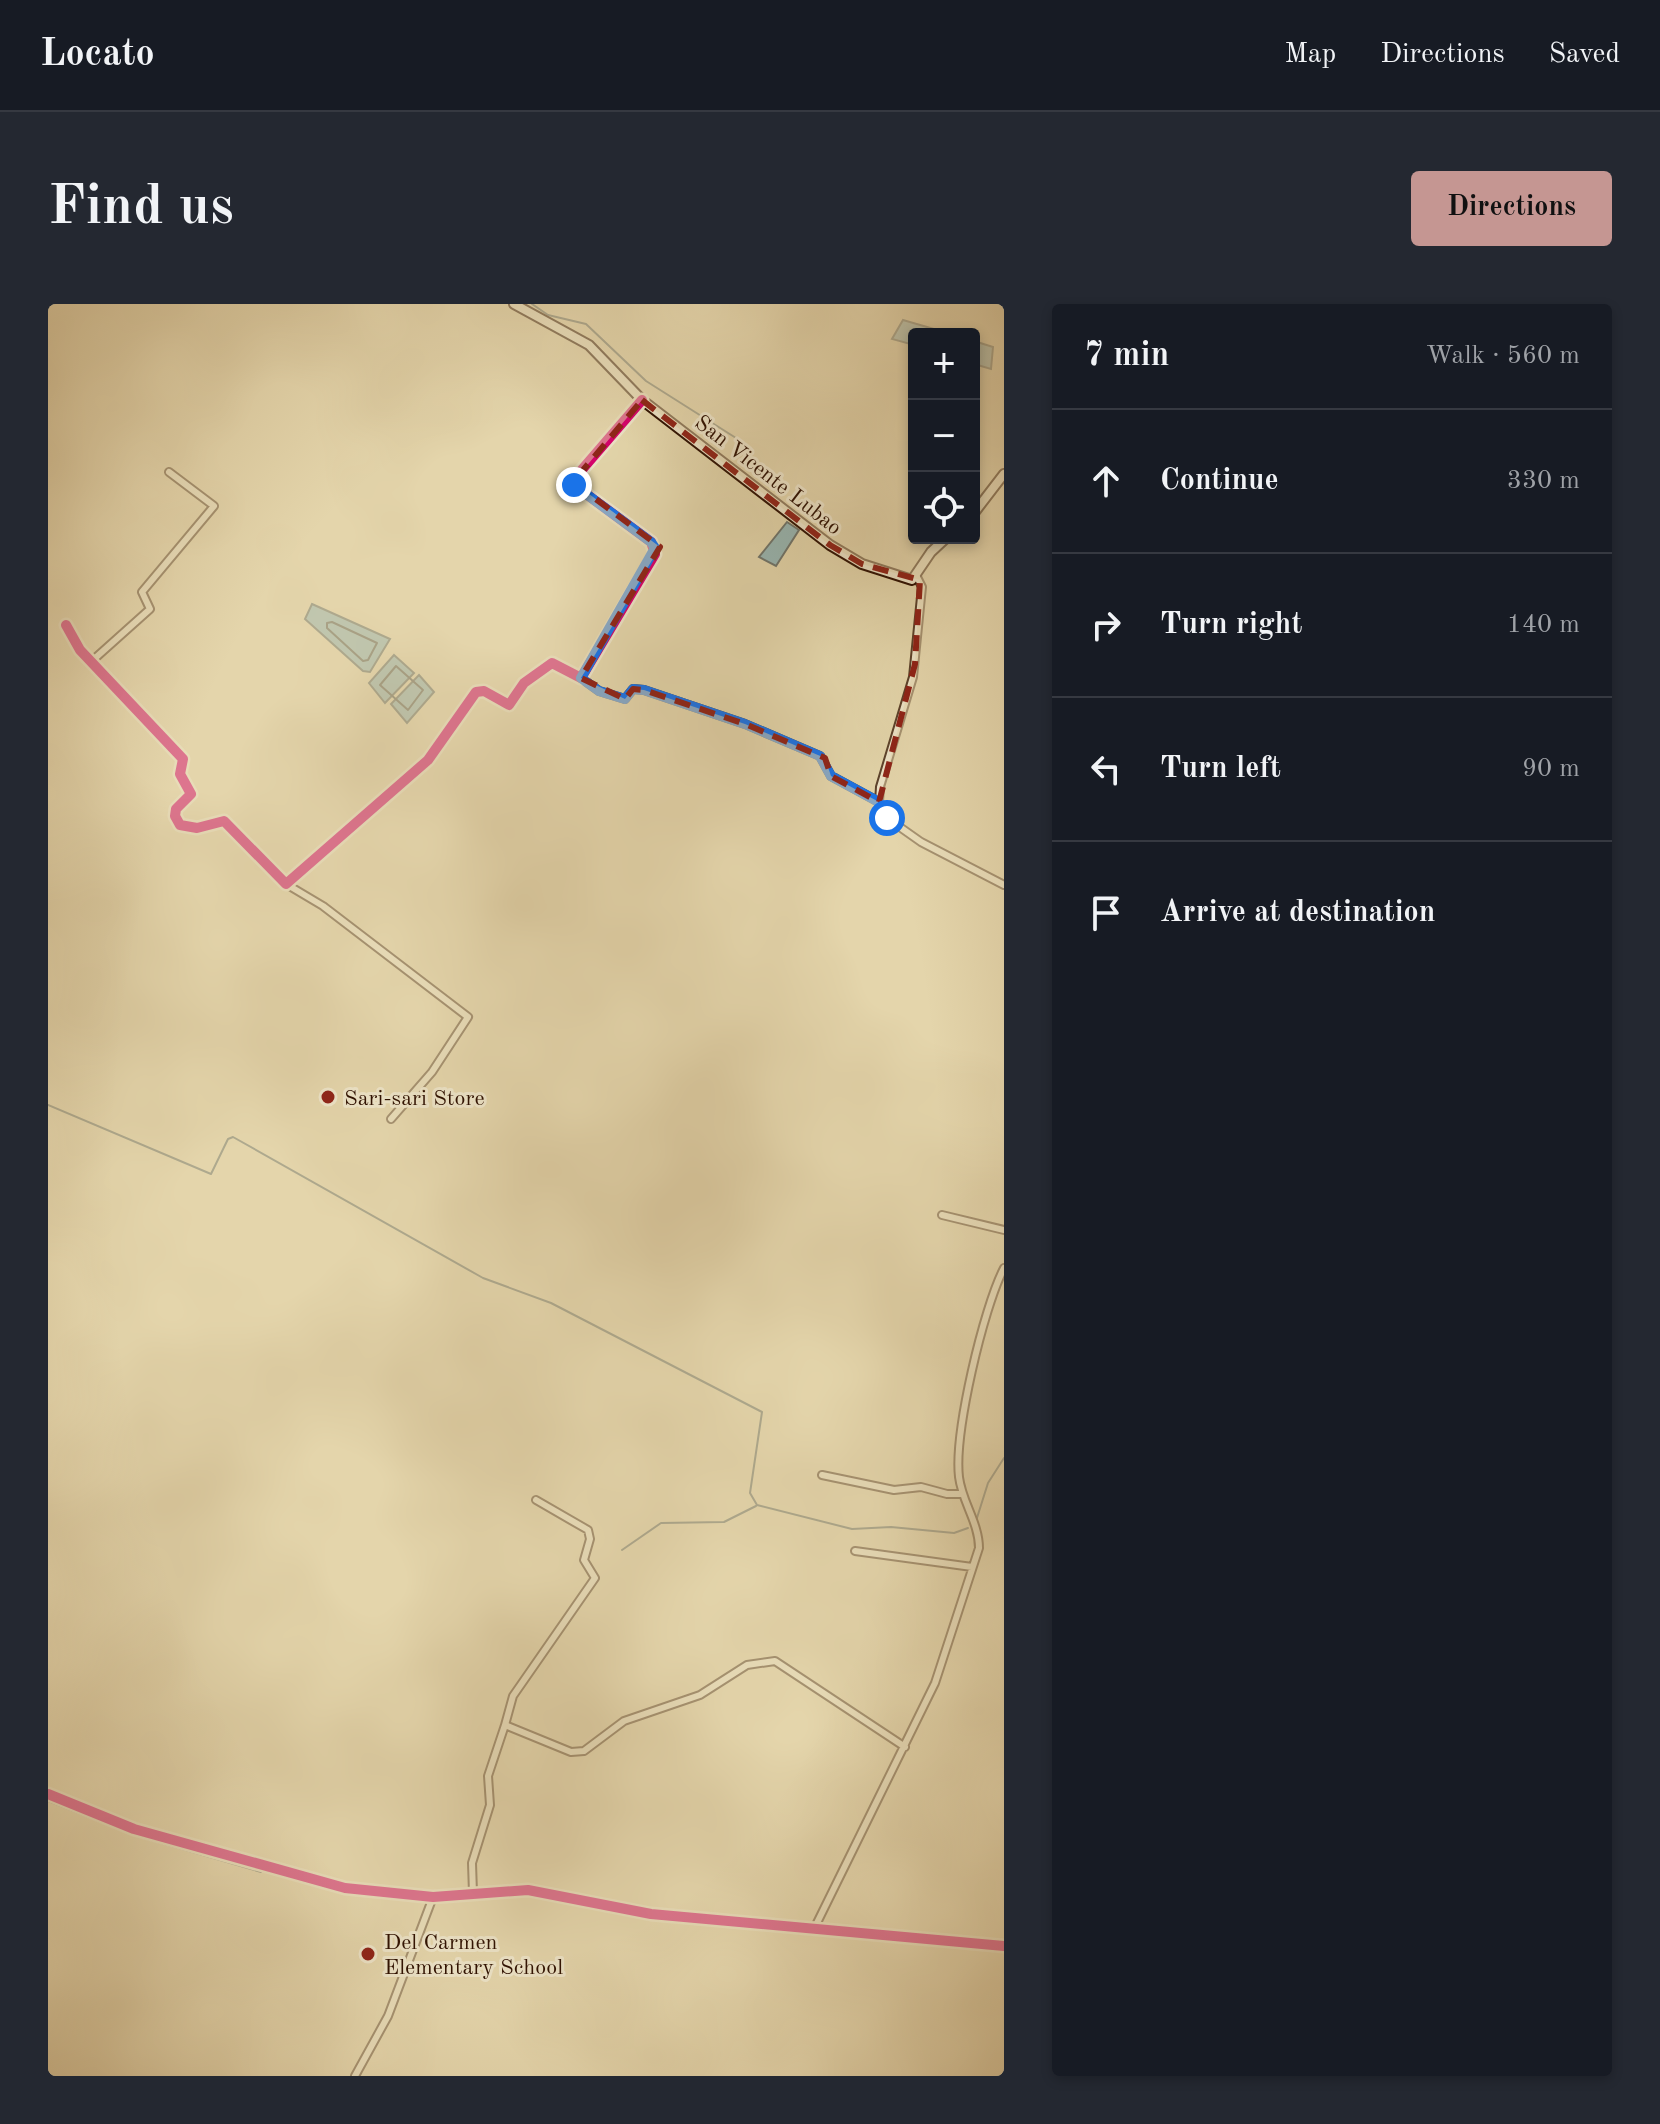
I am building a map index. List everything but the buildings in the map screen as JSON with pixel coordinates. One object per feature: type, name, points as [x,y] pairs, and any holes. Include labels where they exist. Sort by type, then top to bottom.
[{"type":"street","name":"San Vicente Lubao","points":[[514,304],[576,337],[604,357],[642,400],[830,545],[862,564],[908,580],[922,568]]},
{"type":"street","points":[[581,678],[655,548],[574,485],[573,480],[642,400]]},
{"type":"street","points":[[93,660],[150,609],[142,592],[214,506],[169,472]]},
{"type":"street","points":[[980,505],[1004,474]]},
{"type":"street","points":[[941,544],[922,568],[915,664],[880,787],[879,802],[887,818],[921,842],[1004,885]]},
{"type":"street","points":[[66,625],[80,650],[93,660],[183,759],[180,774],[191,794],[176,809],[175,816],[180,825],[197,828],[224,821],[286,884],[323,906],[468,1017],[432,1072],[391,1119]]},
{"type":"street","points":[[286,884],[428,760],[476,692],[484,691],[509,705],[524,683],[552,663],[599,691],[625,699],[633,689],[644,690],[758,730],[820,756],[831,776],[879,802]]},
{"type":"street","points":[[942,1215],[1004,1230]]},
{"type":"street","points":[[813,1931],[935,1683],[972,1567],[979,1537],[962,1494],[959,1437],[984,1330],[1004,1268]]},
{"type":"street","points":[[822,1475],[894,1490],[921,1487],[962,1494]]},
{"type":"street","points":[[473,1893],[472,1863],[490,1805],[488,1776],[513,1696],[595,1578],[584,1560],[590,1535],[588,1530],[536,1500]]},
{"type":"street","points":[[855,1551],[972,1567]]},
{"type":"street","points":[[505,1725],[571,1752],[584,1751],[624,1721],[700,1695],[747,1665],[775,1661],[905,1747]]},
{"type":"street","points":[[48,1794],[134,1829],[265,1869],[345,1888],[433,1897],[528,1890],[651,1914],[1004,1946]]},
{"type":"street","points":[[355,2076],[388,2016],[433,1897]]},
{"type":"highlighted area","points":[[642,400],[830,545],[862,564],[920,580],[915,664],[879,802],[831,776],[825,758],[745,724],[644,690],[633,689],[625,699],[581,678],[660,547],[573,482]]},
{"type":"water","points":[[903,320],[930,328],[908,328],[908,343],[892,339]]},
{"type":"water","points":[[980,343],[993,347],[991,369],[980,366]]},
{"type":"water","points":[[787,522],[799,530],[776,566],[759,557]]},
{"type":"water","points":[[312,604],[390,639],[370,672],[363,671],[305,619]]},
{"type":"water","points":[[394,655],[414,673],[385,703],[369,683]]},
{"type":"water","points":[[419,675],[434,692],[407,723],[391,704]]},
{"type":"waterway","points":[[532,304],[548,315],[586,324],[646,381],[736,438]]},
{"type":"waterway","points":[[48,1105],[211,1174],[228,1139],[233,1137],[483,1278],[551,1303],[762,1412],[750,1493],[757,1505],[852,1529],[891,1527],[954,1533],[968,1528]]},
{"type":"waterway","points":[[976,1521],[988,1483],[1004,1458]]},
{"type":"waterway","points":[[622,1550],[661,1523],[724,1522],[756,1506]]},
{"type":"waterway","points":[[48,1801],[134,1835],[261,1872]]},
{"type":"cycle path","points":[[66,625],[80,650],[183,759],[180,774],[191,794],[176,809],[175,816],[180,825],[197,828],[224,821],[286,884],[428,760],[476,692],[484,691],[509,705],[524,683],[552,663],[581,678],[655,554],[651,542],[574,485],[573,480],[642,400]]},
{"type":"cycle path","points":[[48,1794],[134,1829],[345,1888],[433,1897],[528,1890],[651,1914],[1004,1946]]},
{"type":"place","name":"Sari-sari Store","points":[[328,1097]]},
{"type":"place","name":"Del Carmen Elementary School","points":[[368,1954]]},
{"type":"route","points":[[574,485],[655,548],[655,554],[581,678],[599,691],[625,699],[633,689],[644,690],[745,724],[820,756],[831,776],[879,802],[887,818]]}]
